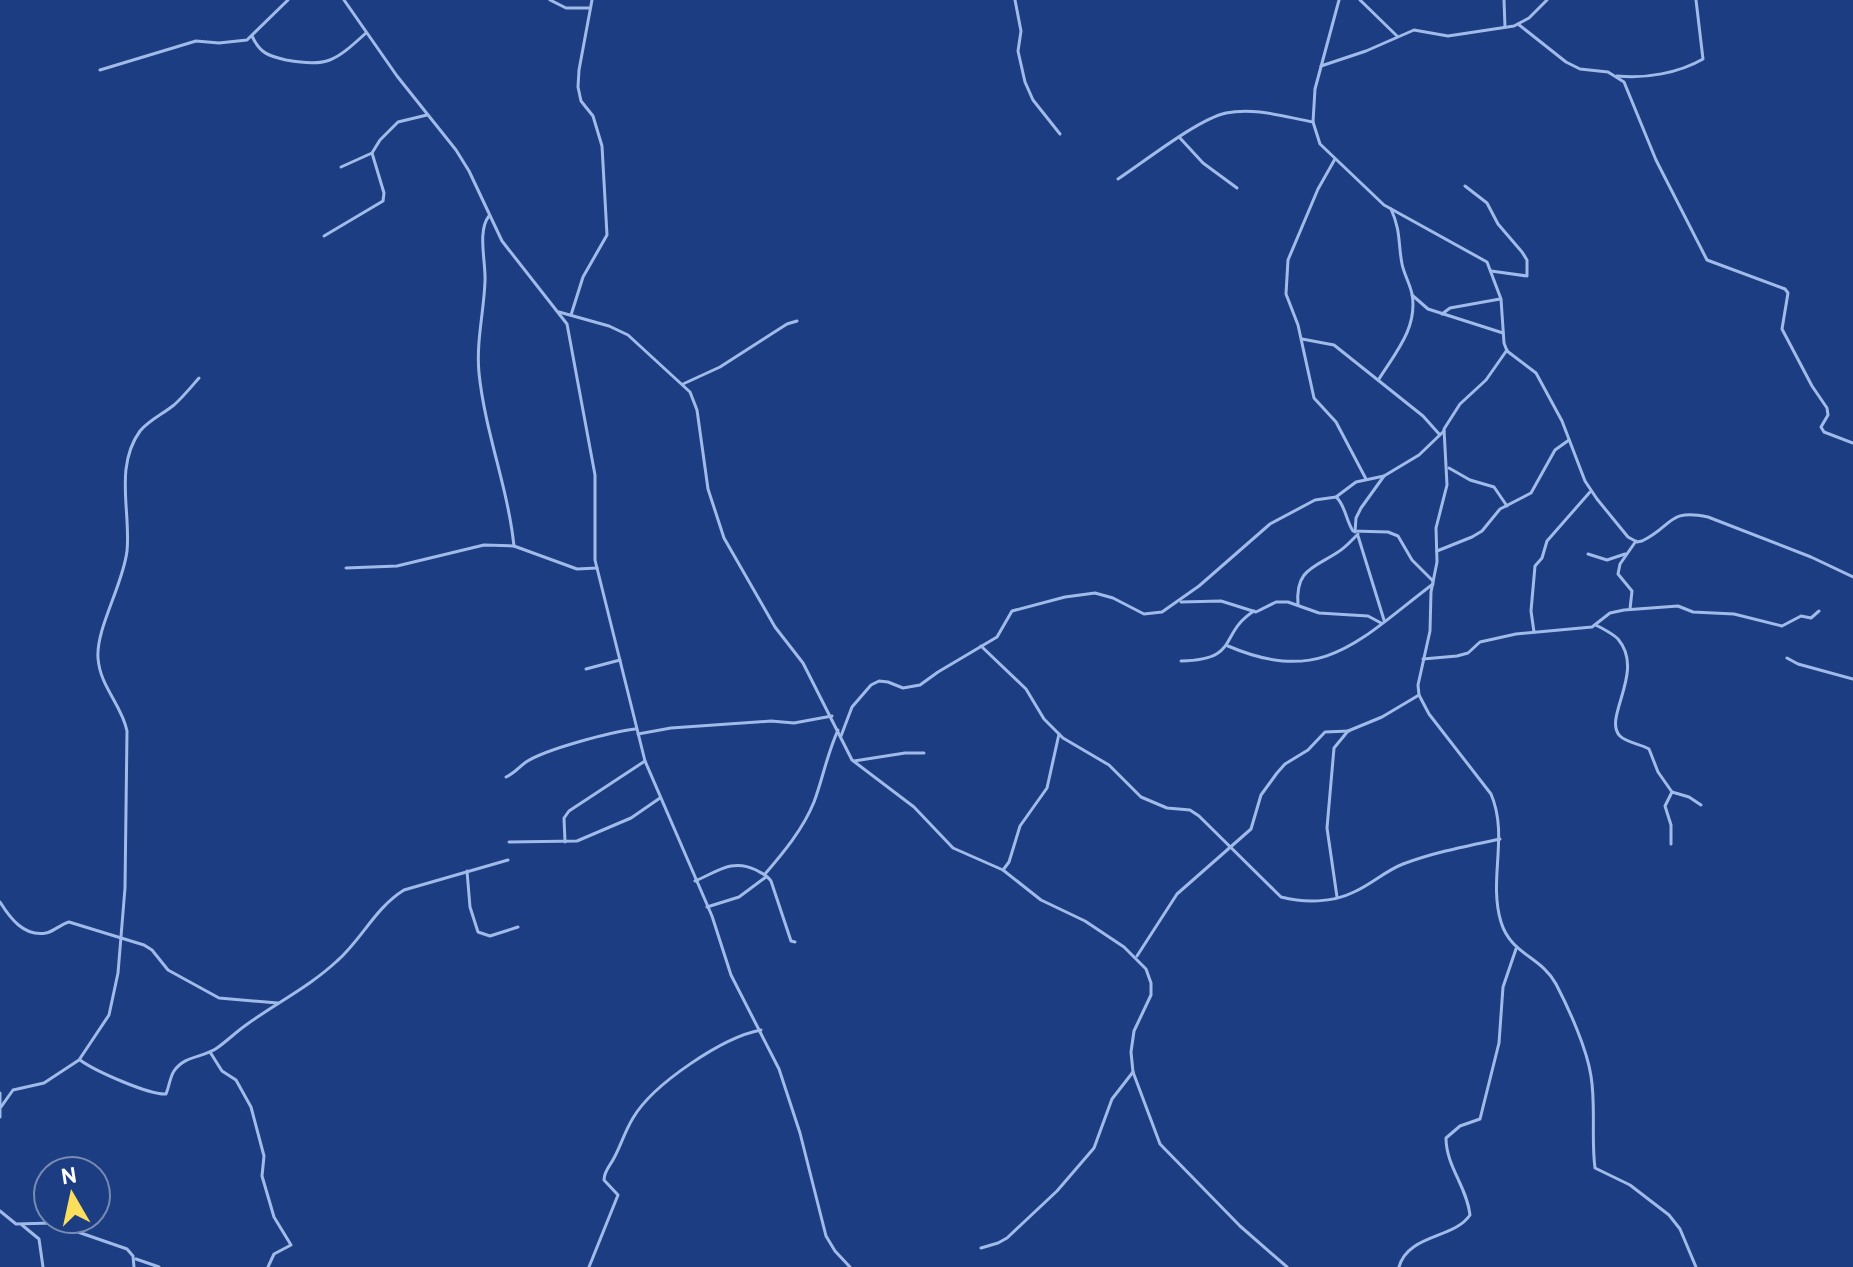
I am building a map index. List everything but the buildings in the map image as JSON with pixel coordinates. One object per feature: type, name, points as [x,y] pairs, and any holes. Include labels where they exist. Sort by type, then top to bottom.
[{"type":"street","points":[[100,70],[196,41],[236,42],[252,36],[288,0]]},
{"type":"street","points":[[344,0],[465,164],[502,241],[558,312],[569,332],[595,475],[594,551],[597,568],[645,761],[707,907],[731,975],[761,1030],[786,1088],[826,1236],[850,1267]]},
{"type":"street","points":[[550,0],[566,8],[590,8]]},
{"type":"street","points":[[571,315],[583,277],[607,235],[602,146],[593,116],[581,101],[578,87],[592,0]]},
{"type":"street","points":[[1015,0],[1021,31],[1018,51],[1025,82],[1033,100],[1060,134]]},
{"type":"street","points":[[1339,0],[1320,66],[1313,122],[1320,144],[1391,209],[1483,258],[1501,299],[1507,350],[1536,373],[1562,421],[1591,491],[1620,528],[1636,541]]},
{"type":"street","points":[[1360,0],[1397,36]]},
{"type":"street","points":[[1504,0],[1505,27]]},
{"type":"street","points":[[1320,66],[1366,51],[1414,30],[1448,36],[1518,24],[1547,0]]},
{"type":"street","points":[[1518,24],[1566,62],[1580,69],[1636,77],[1679,70],[1703,59],[1696,0]]},
{"type":"street","points":[[252,36],[259,49],[269,56],[312,65],[329,61],[366,33]]},
{"type":"street","points":[[1617,76],[1629,92],[1656,160],[1707,260],[1776,285],[1788,293],[1782,329],[1827,408],[1828,415],[1821,427],[1824,432],[1853,443]]},
{"type":"street","points":[[1118,179],[1202,123],[1226,113],[1263,113],[1313,122]]},
{"type":"street","points":[[341,167],[372,153],[398,122],[427,115]]},
{"type":"street","points":[[1180,138],[1203,163],[1237,188]]},
{"type":"street","points":[[324,236],[383,201],[384,193],[372,153]]},
{"type":"street","points":[[1335,159],[1318,189],[1288,260],[1286,294],[1301,339],[1314,398],[1336,422],[1366,479]]},
{"type":"street","points":[[1465,186],[1487,203],[1498,224],[1527,260],[1527,276],[1491,271]]},
{"type":"street","points":[[1379,379],[1414,316],[1412,295],[1402,262],[1400,233],[1391,209]]},
{"type":"street","points":[[489,215],[484,232],[485,282],[478,336],[479,374],[514,546]]},
{"type":"street","points":[[1412,295],[1428,309],[1503,333]]},
{"type":"street","points":[[1442,314],[1461,305],[1501,299]]},
{"type":"street","points":[[558,312],[609,326],[628,335],[690,392],[697,410],[708,489],[724,538],[768,616],[803,663],[854,761],[914,807],[953,848],[1003,870],[1041,900],[1085,921],[1137,957],[1146,969],[1152,989],[1131,1041],[1133,1072],[1163,1149],[1240,1226],[1287,1267]]},
{"type":"street","points":[[683,384],[720,367],[787,324],[797,321]]},
{"type":"street","points":[[1301,339],[1334,345],[1379,379],[1432,424],[1440,435]]},
{"type":"street","points":[[841,736],[852,707],[871,685],[879,681],[903,688],[920,685],[997,637],[1012,611],[1065,597],[1106,595],[1144,614],[1153,615],[1177,603],[1270,524],[1310,502],[1336,497],[1351,485],[1384,476],[1419,455],[1444,431],[1460,404],[1486,380],[1507,350]]},
{"type":"street","points":[[1,1107],[13,1090],[44,1083],[79,1060],[109,1015],[122,937],[127,731],[122,715],[104,686],[98,653],[127,551],[125,474],[131,449],[140,431],[173,406],[199,378]]},
{"type":"street","points":[[1444,431],[1447,485],[1436,528],[1430,631],[1418,685],[1419,695],[1437,726],[1491,794],[1500,839],[1496,882],[1502,927],[1516,949],[1547,970],[1580,1043],[1590,1072],[1592,1146],[1596,1170],[1630,1185],[1669,1215],[1680,1229],[1696,1267]]},
{"type":"street","points":[[1437,551],[1482,531],[1500,509],[1531,493],[1555,450],[1569,440]]},
{"type":"street","points":[[1448,467],[1470,480],[1494,487],[1507,506]]},
{"type":"street","points":[[1383,622],[1378,595],[1367,572],[1356,518],[1384,476]]},
{"type":"street","points":[[1534,632],[1531,611],[1535,566],[1542,558],[1547,541],[1591,491]]},
{"type":"street","points":[[1336,497],[1347,522],[1357,533]]},
{"type":"street","points":[[1630,609],[1632,591],[1618,574],[1626,553],[1636,541],[1648,538],[1678,515],[1692,513],[1708,517],[1811,557],[1853,577]]},
{"type":"street","points":[[1298,605],[1298,589],[1305,571],[1342,550],[1357,533],[1388,532],[1398,536],[1412,560],[1433,583]]},
{"type":"street","points":[[346,568],[397,566],[484,545],[514,546],[577,569],[597,568]]},
{"type":"street","points":[[1588,554],[1607,560],[1626,553]]},
{"type":"street","points":[[1228,646],[1263,660],[1311,662],[1334,655],[1433,583]]},
{"type":"street","points":[[1177,603],[1221,601],[1260,611],[1276,602],[1298,605],[1319,613],[1368,616],[1383,622]]},
{"type":"street","points":[[1423,659],[1468,653],[1480,642],[1596,625],[1610,613],[1630,609],[1678,606],[1693,612],[1734,614],[1782,626],[1801,616],[1811,618],[1819,611]]},
{"type":"street","points":[[1181,661],[1202,660],[1228,646],[1237,625],[1254,611]]},
{"type":"street","points":[[1596,625],[1618,639],[1627,658],[1627,681],[1615,716],[1615,727],[1624,739],[1649,749],[1658,772],[1672,792],[1701,805]]},
{"type":"street","points":[[981,646],[1026,689],[1044,719],[1059,734],[1109,765],[1141,797],[1167,808],[1190,810],[1199,816],[1281,897],[1297,901],[1353,893],[1385,872],[1437,852],[1500,839]]},
{"type":"street","points":[[1787,658],[1853,679]]},
{"type":"street","points":[[586,669],[620,660]]},
{"type":"street","points":[[1137,957],[1177,894],[1251,829],[1261,795],[1285,764],[1308,750],[1325,732],[1349,731],[1382,717],[1419,695]]},
{"type":"street","points":[[638,734],[682,727],[771,721],[794,723],[832,716]]},
{"type":"street","points":[[506,777],[524,763],[542,755],[637,728]]},
{"type":"street","points":[[707,907],[739,897],[767,876],[788,848],[808,814],[838,729]]},
{"type":"street","points":[[1337,897],[1327,817],[1334,748],[1349,731]]},
{"type":"street","points":[[1003,870],[1009,862],[1020,826],[1047,788],[1059,734]]},
{"type":"street","points":[[854,761],[924,753]]},
{"type":"street","points":[[565,842],[564,818],[569,811],[645,761]]},
{"type":"street","points":[[1671,844],[1671,825],[1665,806],[1672,792]]},
{"type":"street","points":[[509,842],[577,841],[619,824],[660,798]]},
{"type":"street","points":[[79,1060],[90,1067],[166,1094],[173,1072],[180,1065],[190,1058],[210,1052],[338,961],[375,914],[393,897],[404,890],[508,860]]},
{"type":"street","points":[[695,881],[734,864],[750,867],[767,876],[791,941],[795,942]]},
{"type":"street","points":[[467,871],[470,907],[478,932],[482,936],[490,936],[518,927]]},
{"type":"street","points":[[0,902],[14,923],[31,931],[47,933],[69,922],[122,937],[148,947],[168,970],[219,998],[281,1003]]},
{"type":"street","points":[[1399,1267],[1402,1259],[1421,1242],[1464,1223],[1470,1215],[1462,1185],[1448,1158],[1446,1138],[1460,1126],[1480,1119],[1499,1043],[1503,987],[1516,949]]},
{"type":"street","points":[[589,1267],[617,1198],[616,1191],[604,1180],[604,1174],[634,1116],[668,1081],[710,1049],[761,1030]]},
{"type":"street","points":[[210,1052],[220,1070],[236,1080],[251,1107],[264,1156],[262,1176],[266,1190],[274,1217],[291,1245],[274,1254],[268,1267]]},
{"type":"street","points":[[981,1248],[1007,1238],[1076,1171],[1094,1148],[1112,1099],[1133,1072]]},
{"type":"street","points":[[0,1093],[0,1117]]},
{"type":"street","points":[[0,1211],[16,1224],[52,1223],[127,1249],[134,1259],[134,1267]]},
{"type":"street","points":[[22,1225],[39,1239],[43,1267]]},
{"type":"street","points":[[134,1259],[159,1267]]}]
